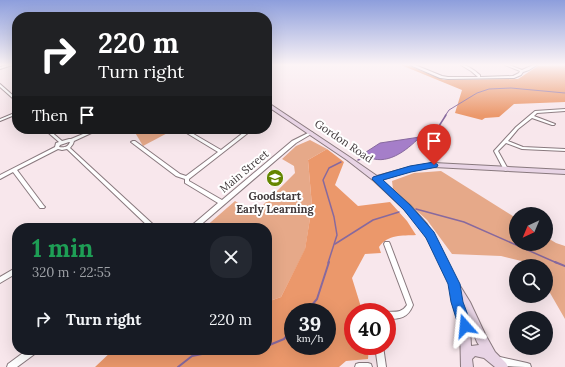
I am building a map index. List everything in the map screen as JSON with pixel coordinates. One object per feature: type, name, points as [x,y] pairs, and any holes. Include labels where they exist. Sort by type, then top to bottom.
[{"type":"street","points":[[0,86],[12,97]]},
{"type":"street","name":"Gordon Road","points":[[272,107],[376,179],[407,207],[424,226],[454,284],[467,305],[481,338],[497,361]]},
{"type":"street","points":[[506,168],[496,151],[517,128],[536,112],[565,110]]},
{"type":"street","points":[[0,120],[12,115]]},
{"type":"street","points":[[531,116],[553,124]]},
{"type":"street","name":"Main Street","points":[[199,223],[294,142],[311,133]]},
{"type":"street","points":[[52,134],[61,142]]},
{"type":"street","points":[[57,148],[57,145],[61,142],[71,141],[87,134]]},
{"type":"street","points":[[190,134],[221,152]]},
{"type":"street","points":[[187,178],[244,134]]},
{"type":"street","points":[[0,177],[57,148],[68,148],[72,144],[71,141]]},
{"type":"street","points":[[505,141],[522,148],[565,150]]},
{"type":"street","points":[[133,142],[178,174],[187,178],[187,182],[222,203]]},
{"type":"street","points":[[68,148],[149,223]]},
{"type":"street","points":[[376,179],[410,169],[434,165],[565,172]]},
{"type":"street","points":[[14,170],[42,207]]},
{"type":"street","points":[[387,244],[410,305],[408,310],[403,314],[396,314]]},
{"type":"street","points":[[0,280],[12,273]]},
{"type":"street","name":"Gordon Road","points":[[454,284],[457,302],[465,326],[465,365]]},
{"type":"street","points":[[465,365],[467,356],[475,351],[486,352],[497,361],[527,367]]},
{"type":"street","points":[[11,367],[27,355]]},
{"type":"street","points":[[381,355],[382,367]]},
{"type":"street","points":[[359,367],[368,367]]},
{"type":"shaded area","points":[[443,82],[565,82],[565,102],[514,104],[499,117],[485,118],[482,120],[455,113],[462,90]]},
{"type":"shaded area","points":[[136,134],[166,134],[143,146]]},
{"type":"shaded area","points":[[420,137],[402,152],[388,159],[373,159],[366,156],[366,152],[380,143]]},
{"type":"shaded area","points":[[310,140],[327,149],[308,160],[312,206],[305,250],[281,297],[272,300],[272,223],[210,223],[235,201],[249,210],[258,210],[295,173],[294,166],[282,159],[296,146]]},
{"type":"shaded area","points":[[327,149],[344,162],[335,185],[358,206],[390,202],[407,221],[416,235],[391,238],[379,247],[381,253],[365,254],[352,278],[360,303],[344,303],[344,355],[368,355],[368,359],[346,361],[339,367],[95,367],[108,355],[272,355],[272,300],[281,297],[305,249],[312,206],[308,160]]},
{"type":"shaded area","points":[[441,171],[509,214],[509,251],[553,251],[553,241],[565,246],[565,319],[553,298],[553,259],[513,259],[501,256],[452,254],[427,220],[393,189],[392,181],[414,173]]},
{"type":"waterway","points":[[445,116],[449,110],[477,93],[489,89],[511,88],[565,93]]},
{"type":"waterway","points":[[439,126],[446,115]]},
{"type":"waterway","points":[[417,138],[435,128]]},
{"type":"waterway","points":[[358,160],[369,156]]},
{"type":"waterway","points":[[328,263],[337,235],[334,217],[323,180],[329,168],[341,162]]},
{"type":"waterway","points":[[416,209],[464,222],[557,263]]},
{"type":"waterway","points":[[335,244],[373,220],[399,212]]},
{"type":"waterway","points":[[314,303],[317,299],[329,262]]},
{"type":"waterway","points":[[555,262],[565,266]]},
{"type":"waterway","points":[[272,344],[284,339]]},
{"type":"waterway","points":[[178,367],[192,356],[197,355]]},
{"type":"place","name":"Goodstart Early Learning","points":[[275,178]]},
{"type":"route","points":[[434,165],[410,169],[376,179],[407,207],[430,235],[454,284],[457,302],[465,326]]}]
